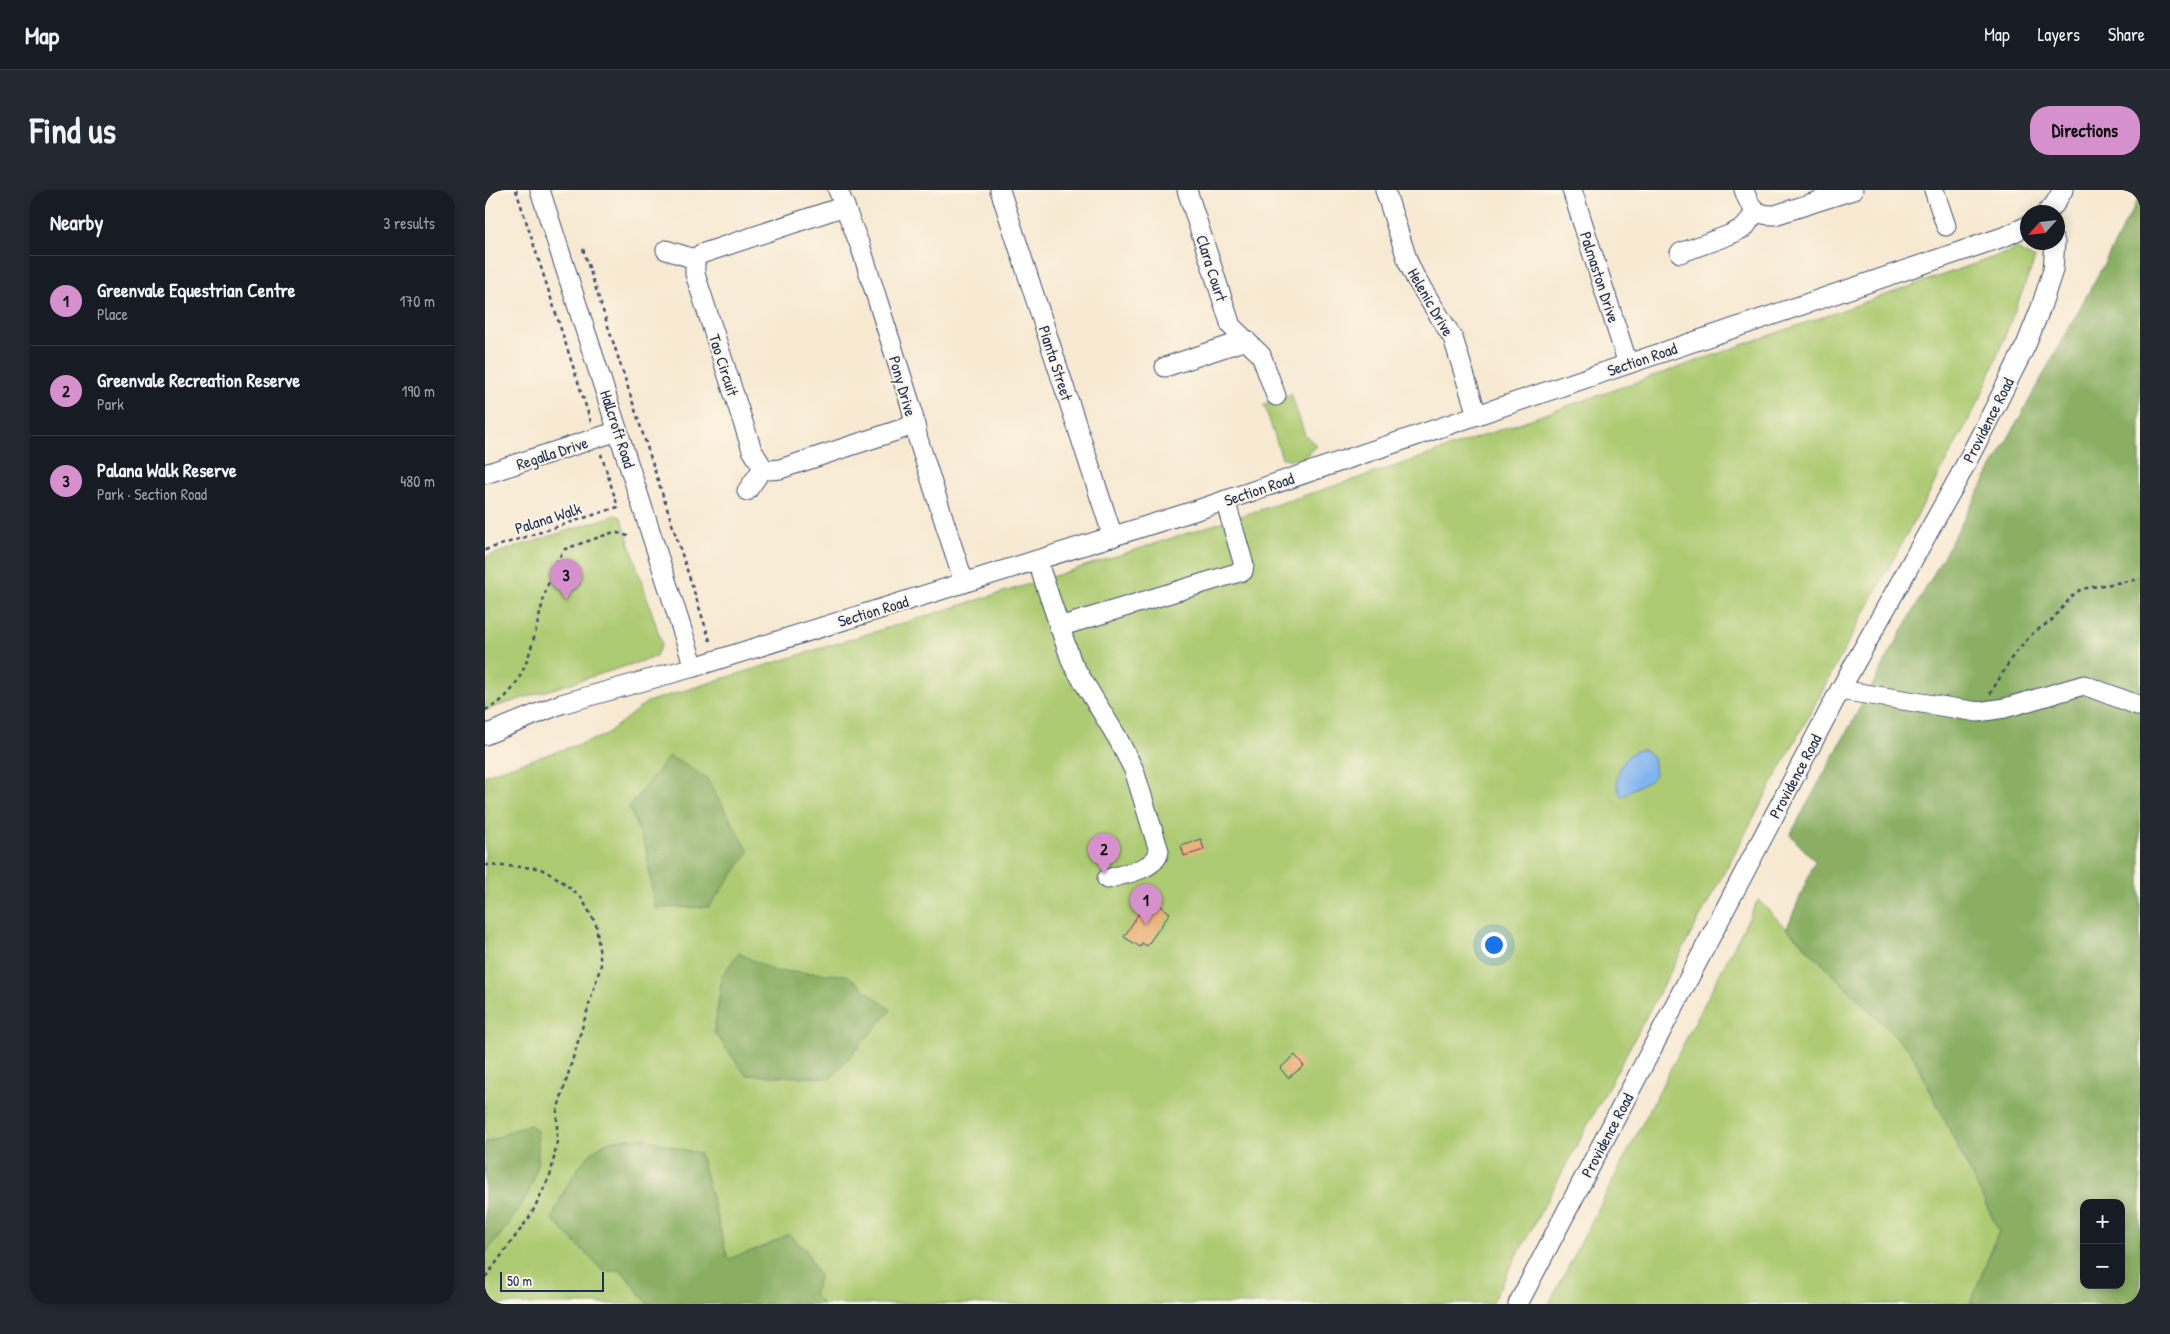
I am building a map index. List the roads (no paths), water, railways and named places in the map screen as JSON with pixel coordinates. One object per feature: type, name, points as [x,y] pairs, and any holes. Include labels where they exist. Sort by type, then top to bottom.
[{"type":"street","name":"Hallcroft Road","points":[[540,190],[695,667]]},
{"type":"street","name":"Pianta Street","points":[[1000,190],[1113,537]]},
{"type":"street","name":"Clara Court","points":[[1187,190],[1231,326],[1261,355],[1276,396]]},
{"type":"street","name":"Helenic Drive","points":[[1385,190],[1408,262],[1416,279],[1453,338],[1477,415]]},
{"type":"street","name":"Palmaston Drive","points":[[1572,190],[1628,364]]},
{"type":"street","points":[[1744,190],[1756,212],[1764,216],[1775,215],[1853,190]]},
{"type":"street","points":[[1934,190],[1946,226]]},
{"type":"street","points":[[2054,205],[2063,190]]},
{"type":"street","points":[[666,250],[695,259],[709,250],[841,198]]},
{"type":"street","name":"Pony Drive","points":[[841,198],[864,258],[911,406],[914,426],[963,583]]},
{"type":"street","points":[[1680,253],[1729,235],[1745,226],[1756,212]]},
{"type":"street","name":"Section Road","points":[[485,735],[561,704],[695,667],[1113,537],[2007,236],[2020,230]]},
{"type":"street","name":"Providence Road","points":[[1518,1304],[1840,690],[1958,479],[2026,345],[2053,270],[2054,250]]},
{"type":"street","name":"Tao Circuit","points":[[695,259],[695,274],[746,432],[753,453],[763,468]]},
{"type":"street","points":[[1165,367],[1246,340]]},
{"type":"street","points":[[747,491],[763,468],[771,470],[780,469],[914,426]]},
{"type":"street","name":"Regalla Drive","points":[[485,474],[618,431]]},
{"type":"street","points":[[1059,627],[1243,571],[1244,565],[1225,500]]},
{"type":"street","points":[[1037,560],[1072,663],[1117,737],[1133,770],[1159,851],[1157,859],[1147,866],[1107,879]]},
{"type":"street","points":[[1840,690],[1978,712],[2005,708],[2084,685],[2140,706]]},
{"type":"water","points":[[1639,750],[1644,750],[1653,757],[1655,774],[1649,782],[1633,789],[1622,797],[1617,784],[1619,770],[1627,757]]},
{"type":"place","name":"Palana Walk Reserve","points":[[566,600]]},
{"type":"place","name":"Greenvale Recreation Reserve","points":[[1104,874]]},
{"type":"place","name":"Greenvale Equestrian Centre","points":[[1146,925]]}]
